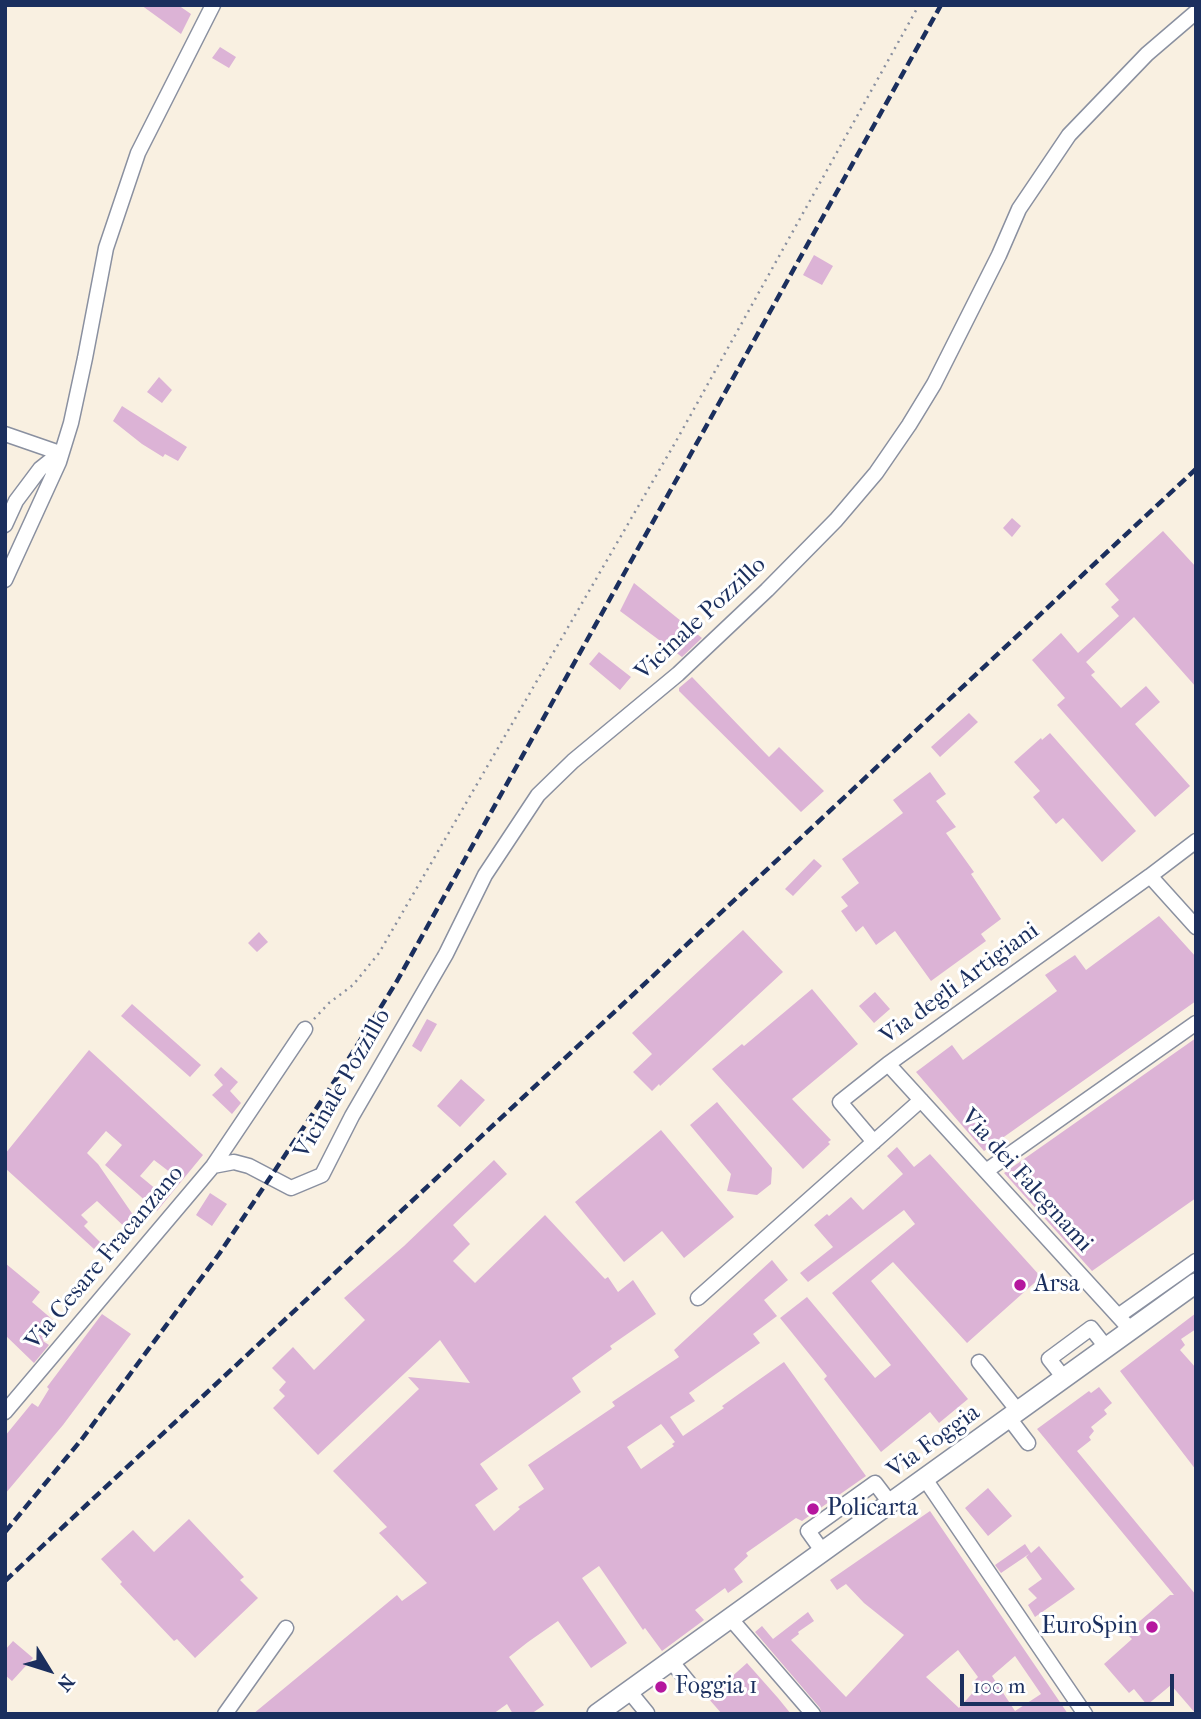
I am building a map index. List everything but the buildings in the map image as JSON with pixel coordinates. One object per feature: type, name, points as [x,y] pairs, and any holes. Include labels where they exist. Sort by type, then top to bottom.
[{"type":"main road","name":"Via Foggia","points":[[597,1714],[1106,1347],[1124,1323],[1196,1283]]},
{"type":"street","points":[[5,580],[55,474],[71,423],[106,248],[138,153],[213,5]]},
{"type":"street","name":"Vicinale Pozzillo","points":[[212,1166],[234,1162],[249,1166],[291,1188],[322,1175],[352,1116],[446,954],[485,874],[538,795],[573,761],[678,674],[767,590],[836,520],[876,473],[934,384],[999,255],[1019,209],[1069,135],[1147,54],[1196,12]]},
{"type":"street","points":[[5,433],[60,453]]},
{"type":"street","points":[[5,525],[16,501],[40,469],[60,453]]},
{"type":"street","name":"Via degli Artigiani","points":[[874,1142],[840,1102],[888,1064],[1196,841]]},
{"type":"street","points":[[1150,876],[1196,928]]},
{"type":"street","points":[[986,1171],[1196,1023]]},
{"type":"street","name":"Via Cesare Fracanzano","points":[[5,1412],[212,1166],[305,1029]]},
{"type":"street","name":"Via dei Falegnami","points":[[888,1064],[1124,1323]]},
{"type":"street","points":[[698,1298],[921,1100]]},
{"type":"street","points":[[1124,1323],[1196,1261]]},
{"type":"street","points":[[979,1362],[1014,1415],[1028,1443]]},
{"type":"street","points":[[925,1479],[1085,1714]]},
{"type":"street","points":[[730,1618],[813,1714]]},
{"type":"street","points":[[225,1714],[286,1628]]},
{"type":"street","points":[[671,1661],[689,1683]]},
{"type":"street","points":[[629,1691],[647,1713]]},
{"type":"path","points":[[305,1029],[329,1003],[353,985],[379,953],[668,455],[919,5]]},
{"type":"railway","points":[[5,1532],[82,1439],[219,1254],[338,1076],[397,981],[941,5]]},
{"type":"railway","points":[[5,1581],[1196,469]]},
{"type":"place","name":"Arsa","points":[[1020,1285]]},
{"type":"place","name":"Policarta","points":[[813,1509]]},
{"type":"place","name":"EuroSpin","points":[[1152,1627]]},
{"type":"place","name":"Foggia 1","points":[[661,1687]]}]
